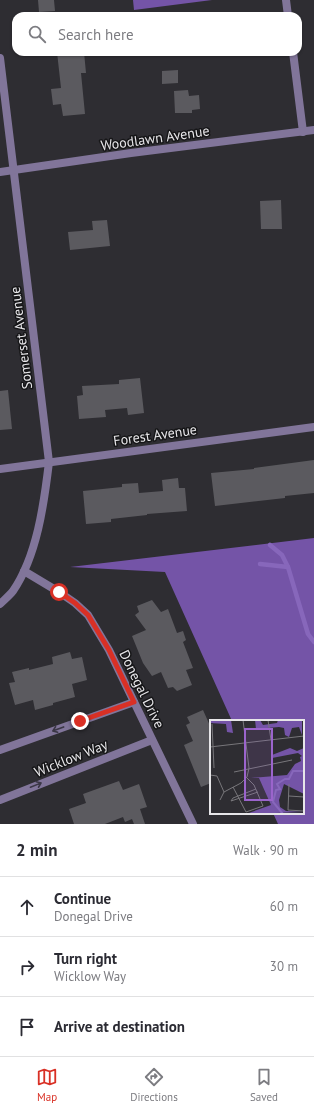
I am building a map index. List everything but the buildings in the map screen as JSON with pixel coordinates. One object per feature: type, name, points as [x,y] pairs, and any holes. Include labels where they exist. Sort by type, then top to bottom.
[{"type":"street","points":[[286,0],[288,12]]},
{"type":"street","points":[[294,56],[303,132]]},
{"type":"street","name":"Somerset Avenue","points":[[0,58],[15,171],[49,462],[44,506],[28,564],[12,592],[0,604]]},
{"type":"street","name":"Woodlawn Avenue","points":[[0,172],[314,130]]},
{"type":"street","name":"Forest Avenue","points":[[0,468],[314,427]]},
{"type":"street","name":"Donegal Drive","points":[[24,571],[59,592],[75,603],[88,615],[109,650],[193,824]]},
{"type":"street","points":[[0,750],[134,702]]},
{"type":"street","name":"Wicklow Way","points":[[0,800],[152,740]]},
{"type":"shaded area","points":[[133,0],[212,0],[134,10]]},
{"type":"shaded area","points":[[314,538],[314,824],[278,824],[273,814],[304,814],[304,720],[232,720],[165,572],[70,567]]},
{"type":"waterway","points":[[270,545],[282,555],[288,567],[308,634],[314,642]]},
{"type":"waterway","points":[[260,564],[288,567]]},
{"type":"route","points":[[59,592],[75,603],[88,615],[109,650],[134,702],[80,721]]}]
